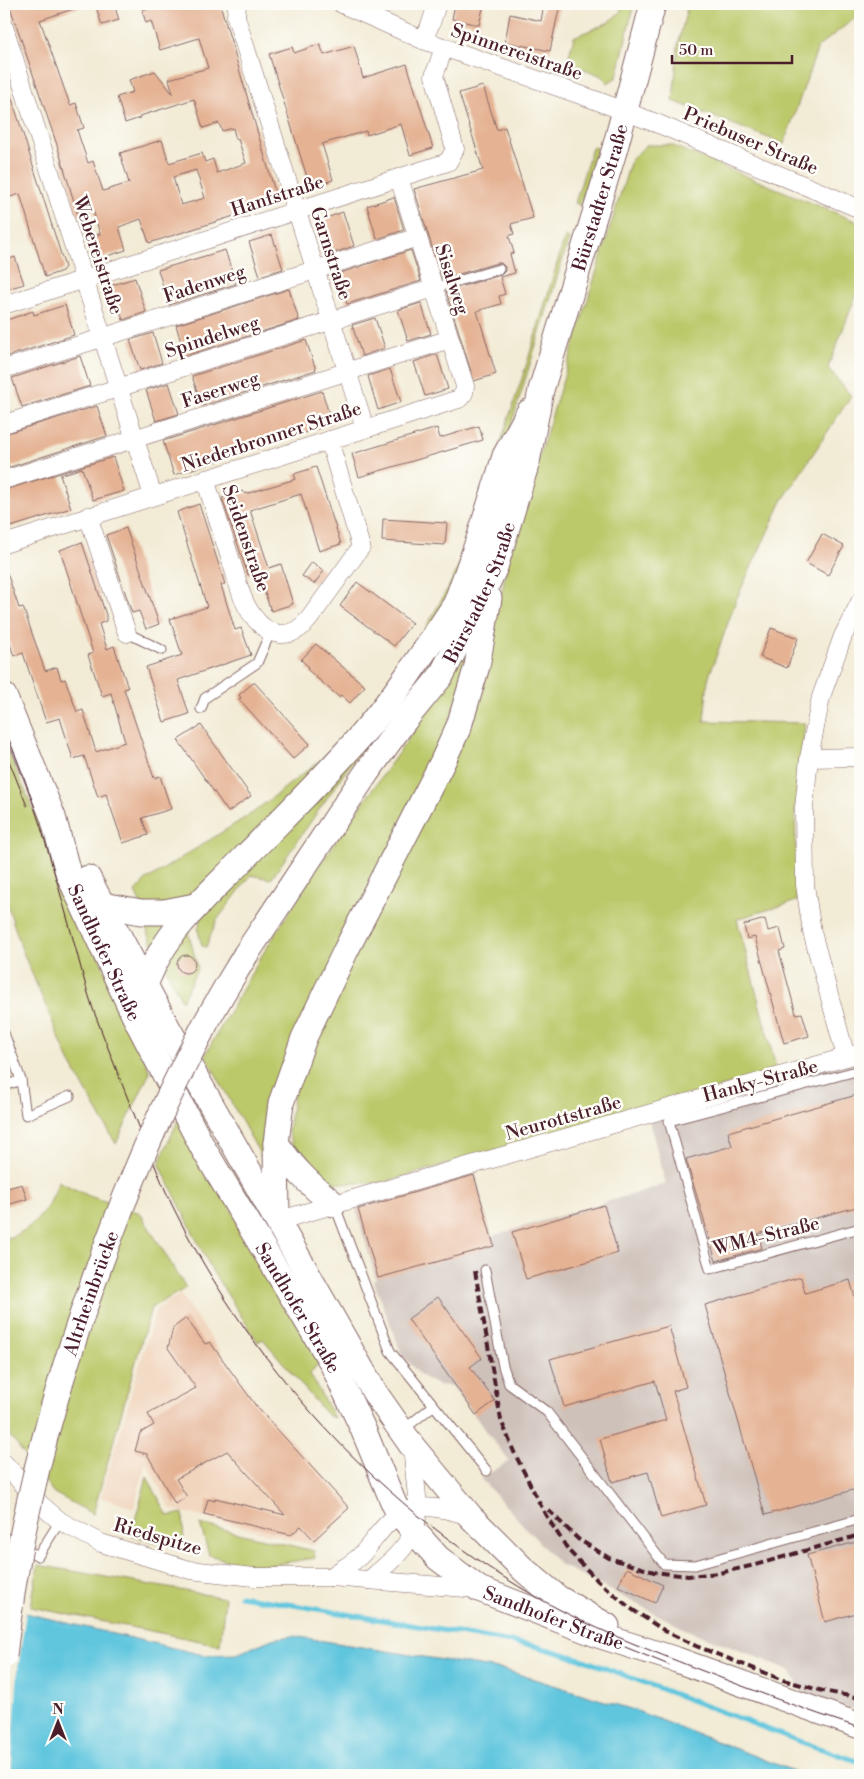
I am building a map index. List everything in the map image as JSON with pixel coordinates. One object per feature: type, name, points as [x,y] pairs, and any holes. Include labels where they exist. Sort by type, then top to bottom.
[{"type":"main road","name":"Bürstadter Straße","points":[[246,954],[289,887],[404,721],[441,676],[495,567],[527,462],[541,390],[615,148],[652,4]]},
{"type":"main road","name":"Bürstadter Straße","points":[[404,721],[457,602],[505,456],[541,390]]},
{"type":"main road","points":[[255,1234],[277,1221],[276,1143],[281,1103],[304,1038],[346,950],[459,726],[478,666],[495,567]]},
{"type":"main road","points":[[135,1017],[145,983],[163,946],[195,906],[307,794],[358,739],[404,681],[457,602]]},
{"type":"main road","name":"Sandhofer Straße","points":[[4,696],[53,817],[68,872],[135,1017],[203,1148],[331,1361],[387,1488],[410,1517],[438,1558],[478,1589],[601,1636],[677,1660],[860,1726]]},
{"type":"main road","name":"Sandhofer Straße","points":[[53,817],[170,1032],[277,1221],[376,1392],[407,1439],[470,1516],[524,1570],[558,1598],[613,1630],[677,1660]]},
{"type":"main road","points":[[102,905],[141,912],[164,912],[195,906]]},
{"type":"main road","name":"Altrheinbrücke","points":[[4,1656],[10,1602],[39,1455],[87,1295],[134,1174],[159,1117],[199,1035],[246,954]]},
{"type":"main road","points":[[276,1143],[310,1185],[334,1204]]},
{"type":"street","name":"Garnstraße","points":[[237,4],[235,9],[236,17],[365,428]]},
{"type":"street","name":"Spinnereistraße","points":[[342,4],[423,40],[625,112]]},
{"type":"street","points":[[423,40],[437,4]]},
{"type":"street","name":"Webereistraße","points":[[5,37],[153,496]]},
{"type":"street","name":"Hanfstraße","points":[[4,305],[448,162],[455,149],[434,76],[444,48]]},
{"type":"street","name":"Priebuser Straße","points":[[625,112],[859,205]]},
{"type":"street","name":"Sisalweg","points":[[399,178],[465,386],[464,394]]},
{"type":"street","name":"Fadenweg","points":[[4,369],[418,238]]},
{"type":"street","name":"Spindelweg","points":[[4,424],[434,288]]},
{"type":"street","name":"Faserweg","points":[[4,480],[450,339]]},
{"type":"street","name":"Niederbronner Straße","points":[[4,544],[459,398],[464,394]]},
{"type":"street","points":[[270,633],[287,634],[301,629],[361,547],[329,440]]},
{"type":"street","name":"Seidenstraße","points":[[205,479],[243,598],[252,616],[270,633]]},
{"type":"street","points":[[88,516],[126,633]]},
{"type":"street","points":[[853,1055],[812,932],[805,885],[804,808],[809,758],[822,697],[843,636],[860,602]]},
{"type":"street","points":[[809,758],[860,757]]},
{"type":"street","name":"Neurottstraße","points":[[277,1221],[853,1055]]},
{"type":"street","points":[[369,1580],[399,1554],[410,1517],[407,1439]]},
{"type":"street","name":"Riedspitze","points":[[4,1464],[41,1505],[60,1521],[101,1543],[190,1570],[254,1577],[331,1577],[478,1589]]},
{"type":"street","points":[[331,1577],[361,1555],[387,1524],[448,1509],[470,1516]]},
{"type":"lane","points":[[434,288],[499,269]]},
{"type":"lane","points":[[126,633],[162,650]]},
{"type":"lane","points":[[201,709],[205,698],[257,662],[270,633]]},
{"type":"lane","points":[[4,1034],[21,1080],[26,1115],[70,1096]]},
{"type":"lane","name":"Hanky-Straße","points":[[669,1121],[860,1070]]},
{"type":"lane","points":[[4,1086],[21,1080]]},
{"type":"lane","name":"WM4-Straße","points":[[669,1121],[710,1269],[860,1228]]},
{"type":"lane","points":[[334,1204],[390,1351],[486,1472]]},
{"type":"lane","points":[[485,1270],[503,1366],[509,1384],[547,1412],[664,1564],[695,1565],[860,1519]]},
{"type":"lane","points":[[407,1439],[433,1406]]},
{"type":"lane","points":[[4,1537],[38,1556],[60,1521]]},
{"type":"shaded area","points":[[860,1062],[860,1711],[804,1695],[790,1670],[687,1630],[559,1564],[481,1479],[509,1461],[452,1386],[438,1385],[421,1376],[402,1355],[373,1280],[376,1279],[355,1206],[475,1173],[492,1236],[666,1184],[649,1120]]},
{"type":"shaded area","points":[[180,1294],[258,1404],[354,1509],[313,1545],[171,1509],[146,1462],[134,1508],[101,1497],[156,1309]]},
{"type":"green space","points":[[622,4],[634,4],[617,77],[608,83],[602,76],[571,64],[569,55],[574,37],[609,22],[620,13]]},
{"type":"green space","points":[[688,4],[860,4],[860,14],[818,47],[784,144],[673,101],[678,45]]},
{"type":"green space","points":[[646,145],[671,145],[860,223],[860,285],[828,368],[851,396],[782,501],[736,600],[708,679],[704,721],[805,723],[795,810],[797,901],[737,919],[777,1071],[381,1183],[317,1183],[297,1156],[288,1132],[293,1097],[314,1042],[484,680],[510,551],[631,160]]},
{"type":"green space","points":[[592,148],[597,148],[580,205],[575,203]]},
{"type":"green space","points":[[565,237],[569,239],[479,528],[453,590],[405,672],[378,708],[340,751],[212,879],[183,901],[170,905],[141,905],[135,892],[146,880],[254,812],[319,761],[348,733],[386,690],[417,644],[456,573],[527,363]]},
{"type":"green space","points":[[479,618],[445,739],[297,1034],[265,1163],[205,1055],[259,960],[318,867],[437,698]]},
{"type":"green space","points":[[368,739],[271,879],[251,875],[217,920],[206,947],[202,946],[198,930],[201,915]]},
{"type":"green space","points":[[4,743],[150,1072],[116,1144],[69,1061],[22,950],[4,894]]},
{"type":"green space","points":[[178,917],[154,947],[142,919]]},
{"type":"green space","points":[[187,928],[198,968],[182,1001],[162,962]]},
{"type":"green space","points":[[179,1118],[319,1362],[310,1374],[334,1418],[327,1415],[263,1339],[258,1342],[211,1269],[159,1163]]},
{"type":"green space","points":[[58,1181],[89,1196],[140,1213],[186,1288],[151,1308],[93,1514],[54,1493],[4,1428],[4,1239],[23,1231],[39,1218],[51,1200]]},
{"type":"green space","points":[[147,1477],[168,1516],[183,1513],[184,1550],[131,1535]]},
{"type":"green space","points":[[200,1524],[314,1551],[315,1558],[269,1565],[239,1564],[209,1555]]},
{"type":"green space","points":[[38,1565],[225,1598],[220,1645],[31,1607]]},
{"type":"water","points":[[4,1608],[203,1655],[237,1654],[272,1639],[293,1636],[505,1670],[637,1711],[804,1775],[4,1775]]},
{"type":"pier","points":[[4,1606],[26,1611],[18,1669],[11,1775],[4,1775]]},
{"type":"building","points":[[9,4],[82,4],[82,6],[40,20],[70,105],[76,103],[84,128],[77,130],[88,163],[93,161],[103,191],[129,183],[120,153],[162,140],[169,163],[202,153],[205,162],[213,159],[217,173],[246,163],[233,128],[222,131],[219,123],[203,128],[194,99],[140,116],[140,118],[125,123],[117,97],[133,92],[129,80],[155,71],[173,94],[169,79],[208,68],[199,38],[160,50],[151,21],[146,23],[142,10],[162,4],[220,4],[278,202],[149,243],[141,219],[119,227],[126,250],[92,261],[85,238],[100,234],[93,210],[78,215],[57,145]],"holes":[[[196,170],[205,198],[181,205],[173,177]]]},
{"type":"building","points":[[95,4],[114,4],[119,20],[102,25]]},
{"type":"building","points":[[455,4],[484,4],[479,25],[452,19]]},
{"type":"building","points":[[544,4],[560,4],[550,51],[505,42],[510,14],[541,21]]},
{"type":"building","points":[[320,44],[324,55],[354,46],[363,78],[407,64],[433,148],[410,155],[401,124],[367,135],[366,131],[322,144],[333,180],[310,187],[269,54],[292,47],[294,53]]},
{"type":"building","points":[[4,83],[7,83],[65,267],[62,271],[45,277],[20,194],[4,199]]},
{"type":"building","points":[[483,86],[497,130],[505,127],[533,218],[511,224],[514,234],[509,236],[514,253],[510,254],[515,273],[500,277],[505,294],[499,296],[501,304],[477,311],[496,374],[474,381],[446,291],[501,275],[505,271],[505,267],[501,263],[497,263],[442,279],[414,189],[483,170],[459,93]]},
{"type":"building","points":[[394,197],[404,230],[377,239],[367,206]]},
{"type":"building","points":[[343,212],[354,246],[331,254],[320,220]]},
{"type":"building","points":[[272,235],[283,269],[260,276],[249,242]]},
{"type":"building","points":[[225,250],[236,284],[169,305],[158,270]]},
{"type":"building","points":[[411,250],[421,281],[347,304],[337,274]]},
{"type":"building","points":[[15,257],[24,284],[4,290],[4,261]]},
{"type":"building","points":[[135,278],[146,312],[123,320],[112,285]]},
{"type":"building","points":[[289,289],[299,320],[185,356],[176,325]]},
{"type":"building","points":[[421,303],[431,334],[408,341],[398,310]]},
{"type":"building","points":[[65,305],[74,335],[6,357],[4,351],[4,321],[33,311],[34,315]]},
{"type":"building","points":[[375,318],[385,348],[362,356],[352,325]]},
{"type":"building","points":[[153,333],[162,363],[140,370],[130,340]]},
{"type":"building","points":[[306,340],[316,370],[202,406],[192,376]]},
{"type":"building","points":[[437,354],[448,389],[425,396],[414,362]]},
{"type":"building","points":[[80,356],[90,386],[22,407],[12,378]]},
{"type":"building","points":[[390,369],[401,402],[378,410],[368,376]]},
{"type":"building","points":[[169,383],[179,414],[156,421],[146,390]]},
{"type":"building","points":[[322,391],[332,424],[174,475],[163,441]]},
{"type":"building","points":[[97,406],[107,436],[4,469],[4,434]]},
{"type":"building","points":[[479,426],[483,440],[359,477],[352,454],[437,428],[440,438]]},
{"type":"building","points":[[113,457],[124,491],[93,500],[82,468],[60,475],[71,508],[11,527],[4,505],[4,490]]},
{"type":"building","points":[[316,467],[341,544],[319,551],[301,494],[250,510],[269,568],[281,564],[293,604],[271,611],[258,572],[248,575],[222,498],[243,491],[245,494],[296,479],[294,474]]},
{"type":"building","points":[[199,504],[225,584],[221,585],[235,630],[241,628],[251,655],[178,680],[189,714],[164,722],[146,667],[182,655],[170,619],[207,607],[177,512]]},
{"type":"building","points":[[383,519],[447,523],[445,545],[382,541]]},
{"type":"building","points":[[126,528],[159,624],[146,629],[139,611],[132,613],[106,535]]},
{"type":"building","points":[[822,534],[844,546],[828,575],[806,563]]},
{"type":"building","points":[[82,542],[106,615],[106,621],[99,624],[107,649],[114,646],[128,688],[124,689],[154,778],[160,776],[171,809],[142,818],[148,835],[123,843],[106,794],[98,797],[84,756],[73,759],[60,718],[46,722],[23,653],[14,656],[4,626],[4,570],[6,570],[19,608],[23,607],[45,671],[57,667],[61,680],[65,679],[77,712],[83,710],[96,752],[125,742],[111,693],[102,696],[88,655],[93,653],[60,550]]},
{"type":"building","points":[[312,562],[324,571],[314,584],[302,576]]},
{"type":"building","points":[[357,582],[412,623],[394,646],[340,606]]},
{"type":"building","points":[[771,628],[798,638],[787,668],[760,657]]},
{"type":"building","points":[[316,644],[365,686],[350,703],[341,695],[339,697],[318,679],[307,669],[309,667],[301,660]]},
{"type":"building","points":[[254,682],[310,744],[293,759],[239,699],[241,698],[239,695]]},
{"type":"building","points":[[201,725],[251,796],[228,812],[178,740]]},
{"type":"building","points":[[765,919],[768,931],[780,928],[785,949],[779,951],[796,1014],[802,1013],[809,1036],[784,1043],[755,937],[747,939],[744,925]]},
{"type":"building","points":[[186,955],[192,958],[195,964],[192,970],[186,973],[180,970],[177,964],[180,958]]},
{"type":"building","points":[[860,1094],[860,1206],[758,1234],[762,1248],[716,1261],[686,1159],[732,1146],[728,1132]]},
{"type":"building","points":[[474,1175],[494,1246],[378,1278],[358,1209]]},
{"type":"building","points":[[22,1184],[27,1199],[4,1206],[4,1189]]},
{"type":"building","points":[[604,1205],[618,1253],[526,1279],[512,1232]]},
{"type":"building","points":[[801,1277],[805,1293],[850,1280],[860,1315],[860,1488],[765,1515],[705,1305]]},
{"type":"building","points":[[438,1297],[482,1358],[470,1367],[495,1401],[476,1415],[408,1319]]},
{"type":"building","points":[[186,1318],[205,1344],[210,1342],[256,1406],[349,1508],[314,1540],[301,1526],[291,1535],[204,1514],[208,1499],[215,1501],[215,1498],[285,1515],[227,1451],[176,1479],[187,1497],[175,1504],[147,1454],[135,1451],[140,1433],[154,1425],[148,1414],[196,1388],[168,1348],[173,1328]]},
{"type":"building","points":[[669,1326],[686,1387],[673,1391],[706,1505],[661,1518],[648,1472],[612,1482],[600,1439],[666,1420],[655,1381],[564,1407],[550,1359]]},
{"type":"building","points":[[860,1541],[860,1612],[825,1622],[807,1555]]},
{"type":"building","points":[[627,1568],[663,1585],[655,1603],[618,1586]]},
{"type":"waterway","points":[[240,1596],[535,1646],[584,1660],[804,1743],[860,1762]]},
{"type":"tram line","points":[[4,728],[24,777],[41,827],[93,1009],[164,1188],[206,1268],[245,1329],[289,1386],[337,1440],[389,1490],[444,1536],[503,1577],[566,1613],[613,1635],[695,1668],[860,1728]]},
{"type":"tram line","points":[[4,748],[27,806]]},
{"type":"tram line","points":[[625,1647],[669,1665]]},
{"type":"railway","points":[[475,1271],[501,1420],[514,1452],[545,1514],[569,1551],[598,1581],[630,1608],[665,1631],[696,1646],[783,1680],[823,1691],[860,1698]]},
{"type":"railway","points":[[548,1510],[578,1539],[609,1558],[654,1572],[688,1576],[719,1573],[755,1565],[860,1535]]}]
